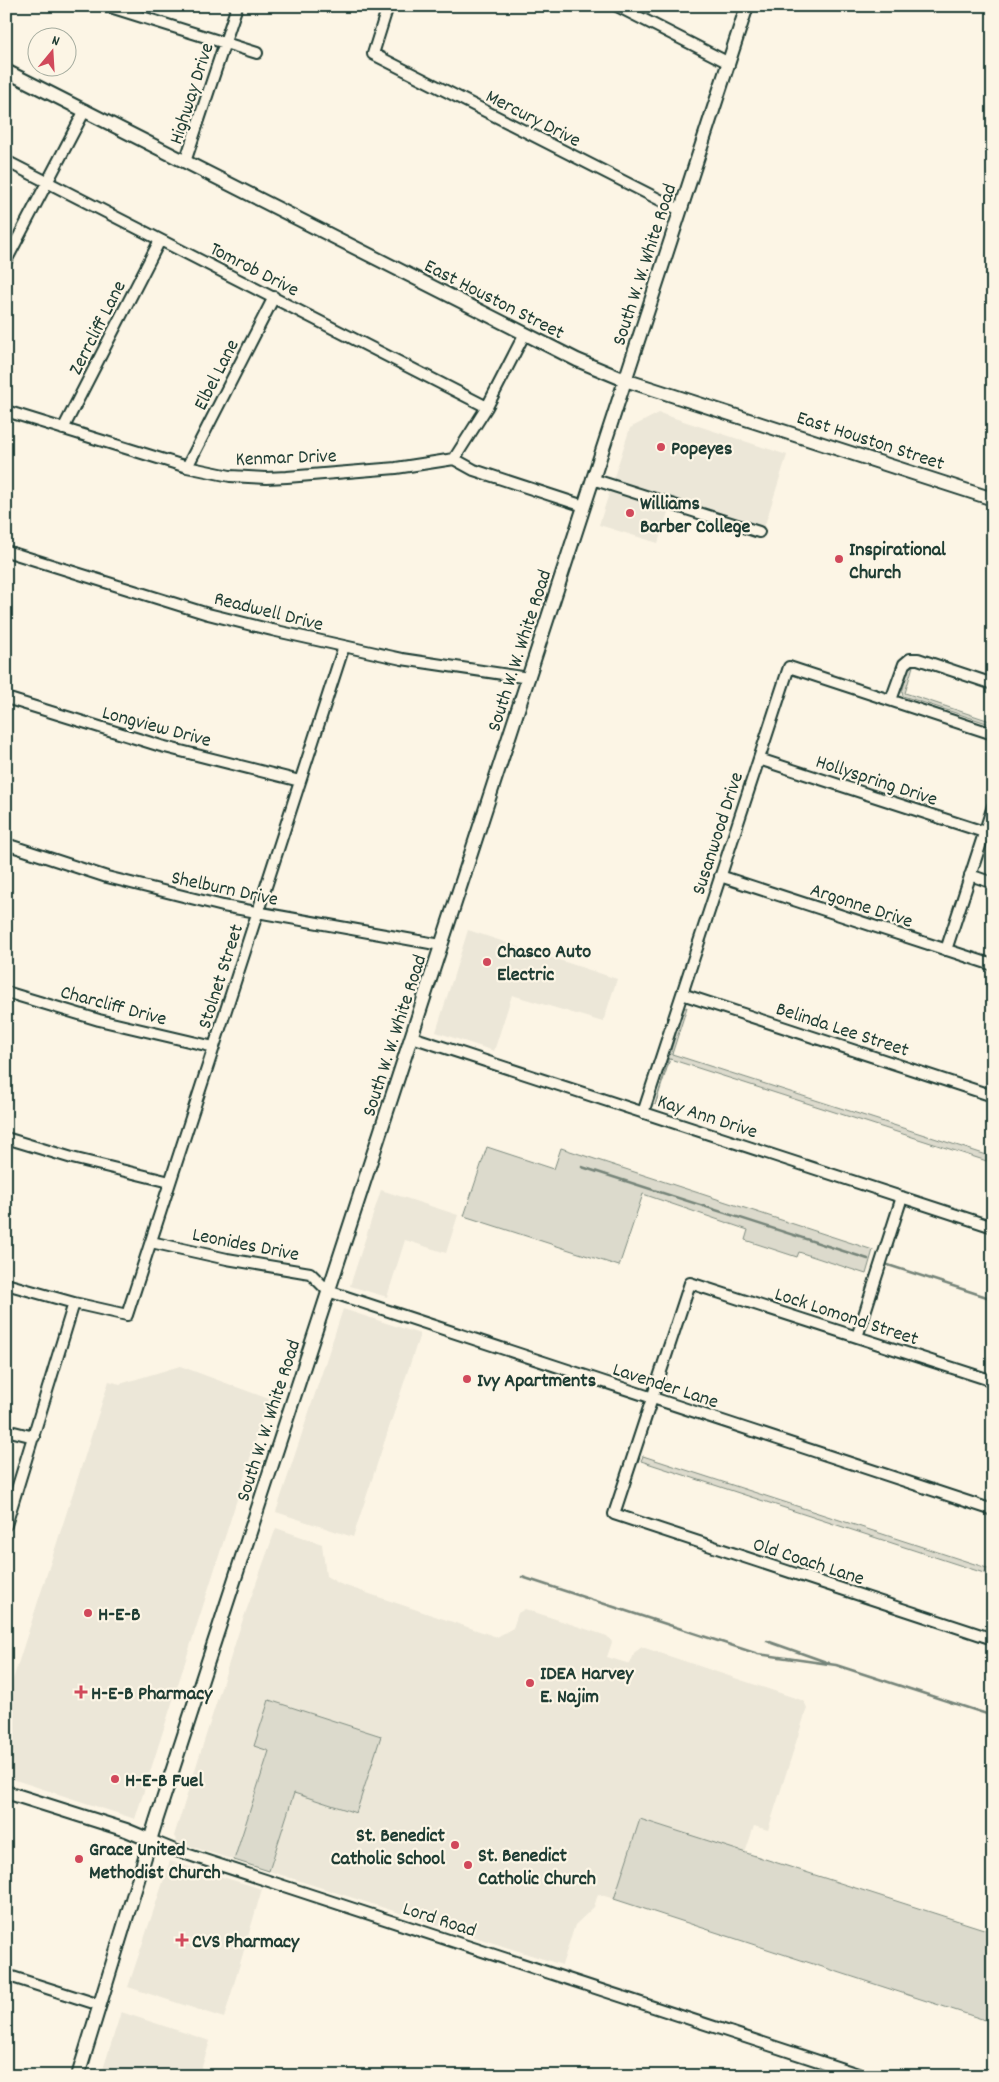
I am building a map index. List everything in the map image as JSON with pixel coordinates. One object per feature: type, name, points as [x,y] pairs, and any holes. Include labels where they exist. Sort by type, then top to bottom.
[{"type":"main road","name":"South W. W. White Road","points":[[78,2076],[150,1840],[441,945],[530,678],[592,479],[747,6]]},
{"type":"main road","name":"East Houston Street","points":[[6,71],[524,334],[625,380],[993,499]]},
{"type":"main road","name":"Lord Road","points":[[6,1792],[126,1830],[150,1840]]},
{"type":"street","points":[[107,6],[256,53]]},
{"type":"street","name":"Highway Drive","points":[[185,162],[236,6]]},
{"type":"street","name":"Mercury Drive","points":[[388,6],[373,54],[680,210]]},
{"type":"street","points":[[617,6],[729,63]]},
{"type":"street","points":[[6,261],[84,110]]},
{"type":"street","name":"Tomrob Drive","points":[[6,161],[487,407]]},
{"type":"street","name":"Zerrcliff Lane","points":[[63,429],[160,240]]},
{"type":"street","name":"Elbel Lane","points":[[187,467],[274,297]]},
{"type":"street","points":[[524,334],[487,407],[454,459],[474,470],[584,506]]},
{"type":"street","name":"Kenmar Drive","points":[[6,411],[187,467],[230,476],[266,478],[396,468],[454,459]]},
{"type":"street","points":[[592,479],[759,532]]},
{"type":"street","name":"Readwell Drive","points":[[6,551],[208,614],[344,646],[448,667],[530,678]]},
{"type":"street","name":"Stolnet Street","points":[[74,1303],[127,1316],[344,646]]},
{"type":"street","points":[[891,700],[904,664],[910,659],[918,659],[993,684]]},
{"type":"street","name":"Susanwood Drive","points":[[643,1113],[789,667],[993,734]]},
{"type":"street","name":"Longview Drive","points":[[6,698],[151,743],[300,781]]},
{"type":"street","name":"Hollyspring Drive","points":[[759,759],[984,832]]},
{"type":"street","points":[[946,950],[993,806]]},
{"type":"street","name":"Shelburn Drive","points":[[6,844],[161,891],[258,913],[441,945]]},
{"type":"street","points":[[970,875],[993,883]]},
{"type":"street","name":"Argonne Drive","points":[[720,876],[993,965]]},
{"type":"street","name":"Charcliff Drive","points":[[6,992],[99,1020],[214,1047]]},
{"type":"street","name":"Belinda Lee Street","points":[[682,994],[993,1096]]},
{"type":"street","name":"Kay Ann Drive","points":[[412,1037],[993,1227]]},
{"type":"street","points":[[6,1138],[81,1160],[170,1182]]},
{"type":"street","points":[[857,1337],[902,1197]]},
{"type":"street","name":"Leonides Drive","points":[[151,1242],[226,1259],[310,1273],[328,1291]]},
{"type":"street","name":"Lock Lomond Street","points":[[652,1398],[690,1283],[993,1380]]},
{"type":"street","points":[[6,1284],[74,1303],[6,1525]]},
{"type":"street","name":"Lavender Lane","points":[[328,1291],[993,1510]]},
{"type":"street","name":"Old Coach Lane","points":[[652,1398],[614,1514],[993,1639]]},
{"type":"street","points":[[6,1430],[34,1437]]},
{"type":"street","name":"Lord Road","points":[[150,1840],[191,1856],[864,2076]]},
{"type":"street","points":[[6,1975],[100,2005]]},
{"type":"shaded area","points":[[659,413],[787,455],[764,528],[613,480],[630,428]]},
{"type":"shaded area","points":[[610,490],[669,509],[658,543],[599,525]]},
{"type":"shaded area","points":[[913,666],[905,693],[993,722],[993,725],[903,696],[902,692],[909,668]]},
{"type":"shaded area","points":[[468,930],[617,979],[603,1022],[512,995],[494,1051],[436,1032]]},
{"type":"shaded area","points":[[687,1007],[672,1054],[993,1157],[993,1163],[670,1059],[655,1105],[683,1009]]},
{"type":"shaded area","points":[[487,1147],[554,1169],[561,1148],[873,1250],[866,1274],[799,1252],[797,1257],[745,1240],[748,1230],[643,1194],[619,1266],[464,1216]]},
{"type":"shaded area","points":[[381,1190],[458,1215],[446,1253],[405,1240],[387,1297],[350,1286]]},
{"type":"shaded area","points":[[343,1309],[420,1334],[353,1537],[276,1512]]},
{"type":"shaded area","points":[[180,1366],[269,1399],[135,1819],[6,1777],[6,1701],[109,1381],[120,1384]]},
{"type":"shaded area","points":[[643,1456],[993,1570],[993,1576],[641,1461]]},
{"type":"shaded area","points":[[276,1528],[322,1544],[326,1576],[340,1584],[497,1637],[513,1628],[518,1613],[525,1609],[607,1636],[612,1642],[607,1657],[630,1664],[635,1652],[642,1647],[804,1701],[807,1708],[768,1830],[754,1826],[745,1853],[640,1819],[614,1899],[598,1894],[594,1907],[575,1925],[562,1965],[269,1871],[294,1793],[356,1813],[381,1736],[269,1700],[254,1746],[269,1751],[234,1860],[177,1842],[174,1836],[240,1628]]},
{"type":"shaded area","points":[[269,1700],[381,1736],[356,1813],[294,1793],[269,1871],[234,1860],[269,1751],[254,1746]]},
{"type":"shaded area","points":[[640,1819],[993,1932],[993,2009],[988,2021],[614,1899]]},
{"type":"shaded area","points":[[170,1861],[262,1889],[224,2018],[128,1987]]},
{"type":"shaded area","points":[[121,2012],[210,2041],[199,2076],[101,2076]]},
{"type":"waterway","points":[[582,1167],[868,1259]]},
{"type":"waterway","points":[[888,1265],[993,1299]]},
{"type":"waterway","points":[[522,1577],[758,1654],[836,1665],[993,1716]]},
{"type":"waterway","points":[[767,1641],[829,1663]]},
{"type":"place","name":"Popeyes","points":[[661,447]]},
{"type":"place","name":"Williams Barber College","points":[[630,513]]},
{"type":"place","name":"Inspirational Church","points":[[839,559]]},
{"type":"place","name":"Chasco Auto Electric","points":[[487,962]]},
{"type":"place","name":"Ivy Apartments","points":[[467,1379]]},
{"type":"place","name":"H-E-B","points":[[88,1613]]},
{"type":"place","name":"IDEA Harvey E. Najim","points":[[530,1683]]},
{"type":"place","name":"H-E-B Pharmacy","points":[[81,1692]]},
{"type":"place","name":"H-E-B Fuel","points":[[115,1779]]},
{"type":"place","name":"St. Benedict Catholic School","points":[[455,1845]]},
{"type":"place","name":"Grace United Methodist Church","points":[[79,1859]]},
{"type":"place","name":"St. Benedict Catholic Church","points":[[468,1865]]},
{"type":"place","name":"CVS Pharmacy","points":[[182,1940]]}]
